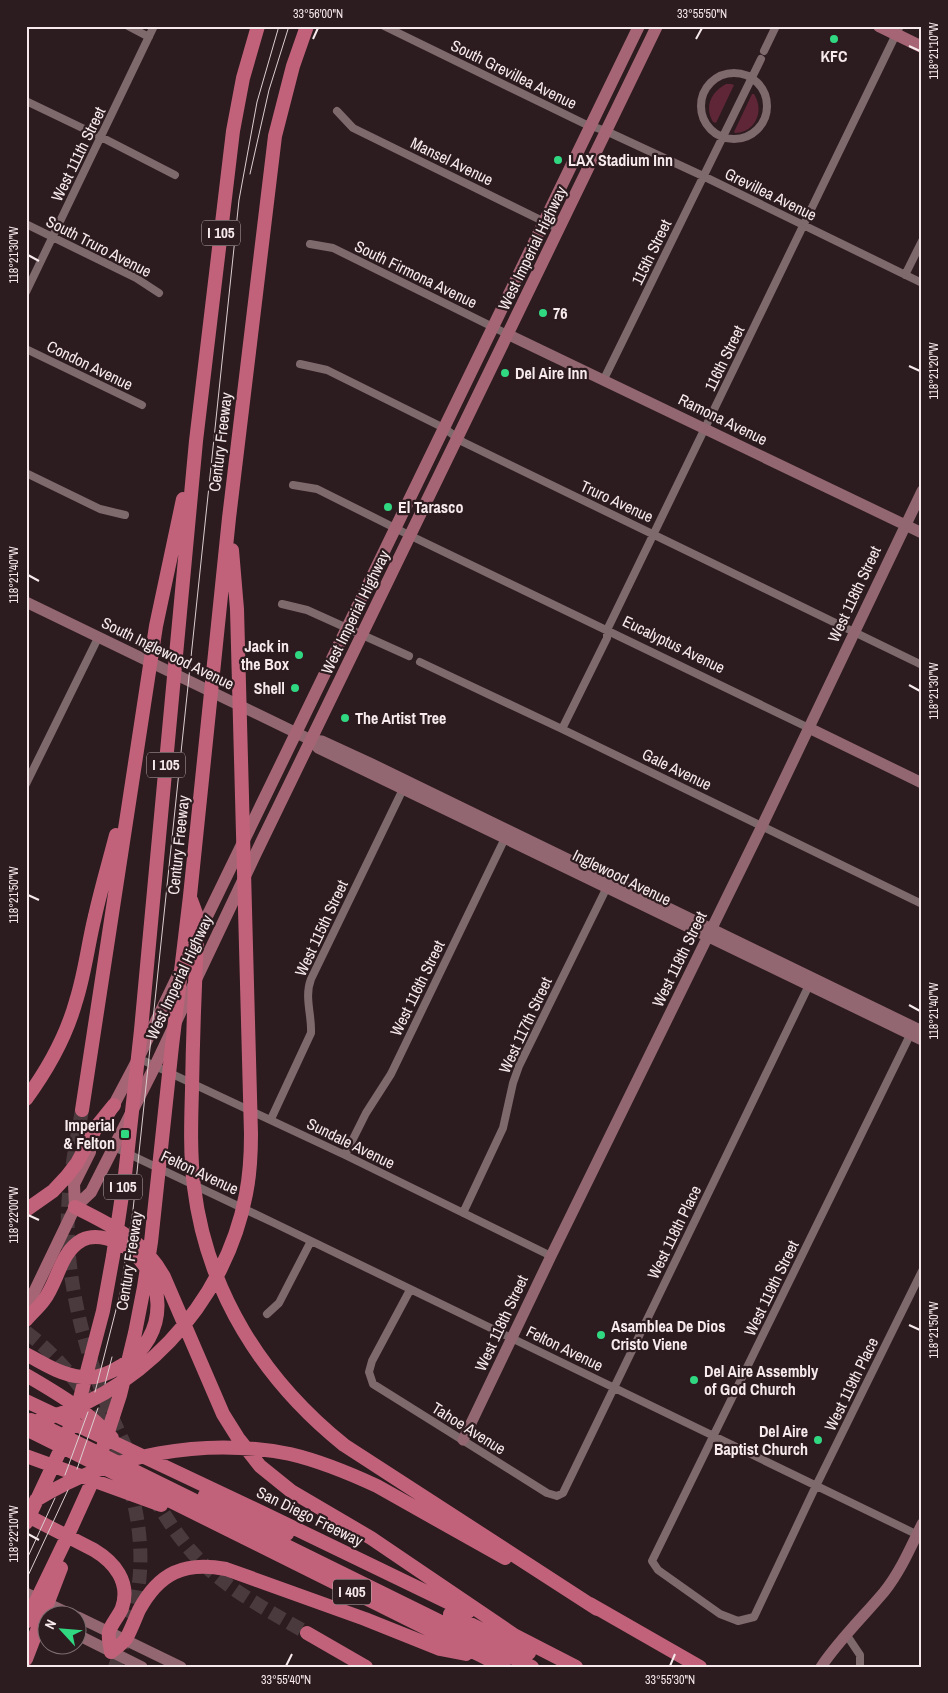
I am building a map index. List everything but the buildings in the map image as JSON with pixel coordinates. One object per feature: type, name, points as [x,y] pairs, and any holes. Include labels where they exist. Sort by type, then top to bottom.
[{"type":"highway","name":"Century Freeway","points":[[26,1523],[65,1440],[76,1410],[103,1311],[125,1175],[160,837],[196,441],[233,131],[243,78],[258,26]]},
{"type":"highway","name":"Century Freeway","points":[[26,1622],[91,1484],[127,1367],[147,1274],[190,896],[229,518],[275,136],[293,66],[307,26]]},
{"type":"highway","points":[[82,1110],[156,626],[196,441]]},
{"type":"highway","points":[[26,1424],[58,1415],[98,1397],[127,1379],[163,1349],[189,1320],[212,1286],[230,1250],[242,1213],[249,1175],[251,1134],[237,609],[229,518]]},
{"type":"highway","points":[[26,1099],[58,1050],[77,1001],[95,916],[135,762]]},
{"type":"highway","points":[[190,896],[198,919],[192,1052],[192,1163],[199,1218],[212,1266],[222,1292],[241,1328],[266,1367],[298,1404],[344,1445],[597,1609]]},
{"type":"highway","points":[[26,1210],[53,1191],[67,1176],[77,1163],[97,1126],[114,1105]]},
{"type":"highway","points":[[75,1207],[125,1234],[153,1259],[164,1277],[223,1414],[246,1450],[260,1466],[292,1491],[371,1538],[514,1635]]},
{"type":"highway","points":[[26,1320],[45,1300],[73,1247],[83,1240],[99,1237],[110,1239],[122,1245],[137,1258],[152,1279],[158,1301],[156,1324],[145,1346],[132,1360],[105,1374],[84,1378],[62,1373],[26,1354]]},
{"type":"highway","points":[[26,1375],[98,1422],[136,1463],[556,1667]]},
{"type":"highway","name":"San Diego Freeway","points":[[26,1401],[514,1635],[576,1667]]},
{"type":"highway","points":[[26,1418],[532,1667]]},
{"type":"highway","name":"I 405","points":[[26,1429],[504,1667]]},
{"type":"highway","points":[[26,1507],[45,1495],[80,1478],[116,1464],[139,1458],[196,1448],[232,1448],[291,1455],[336,1468],[376,1486],[700,1667]]},
{"type":"highway","points":[[26,1456],[223,1528]]},
{"type":"highway","points":[[26,1658],[47,1607],[91,1484]]},
{"type":"highway","points":[[26,1515],[94,1550],[117,1568],[123,1585],[124,1600],[122,1608],[109,1632],[111,1652]]},
{"type":"highway","points":[[111,1652],[125,1640],[143,1604],[153,1589],[165,1577],[183,1568],[216,1567],[365,1619],[440,1649],[482,1657]]},
{"type":"highway","points":[[307,1633],[366,1667]]},
{"type":"main road","points":[[879,26],[898,30],[922,47]]},
{"type":"main road","name":"West Imperial Highway","points":[[75,1207],[74,1184],[138,1058],[494,328],[591,126],[636,27]]},
{"type":"main road","name":"West Imperial Highway","points":[[26,1309],[75,1207],[91,1192],[155,1066],[362,634],[655,31]]},
{"type":"street","points":[[128,26],[149,37]]},
{"type":"street","name":"West 111th Street","points":[[26,292],[154,26]]},
{"type":"street","name":"South Grevillea Avenue","points":[[384,26],[591,126],[606,131]]},
{"type":"street","name":"115th Street","points":[[604,379],[776,26]]},
{"type":"street","points":[[636,27],[655,31]]},
{"type":"street","name":"116th Street","points":[[562,729],[607,638],[608,630],[654,533],[898,30]]},
{"type":"street","points":[[742,74],[751,78],[761,88],[766,98],[767,110],[764,121],[754,133],[746,137],[735,139],[722,137],[712,131],[705,122],[702,107],[703,96],[707,88],[715,80],[725,75],[742,74]]},
{"type":"street","points":[[26,101],[102,137],[175,175]]},
{"type":"street","name":"Mansel Avenue","points":[[337,111],[353,128],[559,229]]},
{"type":"street","name":"Grevillea Avenue","points":[[606,131],[922,283]]},
{"type":"street","name":"South Truro Avenue","points":[[26,224],[136,278],[159,293]]},
{"type":"street","points":[[905,275],[922,241]]},
{"type":"street","name":"South Firmona Avenue","points":[[310,244],[333,248],[508,335]]},
{"type":"street","name":"Ramona Avenue","points":[[508,335],[604,379],[922,534]]},
{"type":"street","name":"Condon Avenue","points":[[26,349],[142,405]]},
{"type":"street","name":"Truro Avenue","points":[[300,364],[328,370],[444,428],[463,442],[654,533],[922,665]]},
{"type":"street","points":[[26,473],[100,509],[126,515]]},
{"type":"street","points":[[293,485],[317,489],[411,536]]},
{"type":"street","name":"West 118th Street","points":[[463,1440],[762,826],[922,491]]},
{"type":"street","name":"Eucalyptus Avenue","points":[[411,536],[922,784]]},
{"type":"street","name":"South Inglewood Avenue","points":[[26,602],[296,733]]},
{"type":"street","points":[[282,604],[306,610],[408,656]]},
{"type":"street","points":[[26,784],[98,638]]},
{"type":"street","name":"Gale Avenue","points":[[420,662],[922,904]]},
{"type":"street","name":"Inglewood Avenue","points":[[296,733],[311,740],[322,740],[405,785],[915,1031],[922,1040]]},
{"type":"street","name":"West 115th Street","points":[[270,1119],[311,1033],[312,1024],[307,992],[311,979],[405,785]]},
{"type":"street","name":"West 116th Street","points":[[345,1155],[366,1113],[391,1074],[507,834]]},
{"type":"street","name":"West 117th Street","points":[[463,1213],[503,1128],[512,1083],[519,1066],[609,883]]},
{"type":"street","name":"West 118th Place","points":[[557,1496],[563,1493],[567,1487],[613,1387],[810,982]]},
{"type":"street","name":"West 119th Street","points":[[754,1617],[738,1621],[720,1614],[658,1570],[652,1561],[915,1031]]},
{"type":"street","name":"Sundale Avenue","points":[[138,1058],[270,1119],[551,1256]]},
{"type":"street","name":"Felton Avenue","points":[[114,1147],[816,1486],[920,1532]]},
{"type":"street","points":[[267,1314],[279,1303],[311,1241]]},
{"type":"street","name":"West 119th Place","points":[[754,1617],[922,1271]]},
{"type":"street","name":"Tahoe Avenue","points":[[410,1290],[372,1361],[370,1378],[374,1384],[547,1493],[557,1496]]},
{"type":"street","points":[[821,1667],[846,1634],[885,1591],[920,1532]]},
{"type":"street","points":[[26,1593],[53,1606]]},
{"type":"street","points":[[26,1610],[38,1615]]},
{"type":"street","points":[[88,1622],[181,1667]]},
{"type":"street","points":[[846,1634],[860,1655],[860,1667]]},
{"type":"street","points":[[88,1640],[142,1667]]},
{"type":"shaded area","points":[[726,84],[734,85],[716,123],[713,122],[710,116],[710,100],[716,91]]},
{"type":"shaded area","points":[[752,94],[754,94],[758,107],[756,120],[748,129],[735,133],[734,132]]},
{"type":"tunnel","points":[[82,1110],[73,1161],[68,1212],[71,1273],[76,1305],[94,1368],[105,1399],[130,1455]]},
{"type":"tunnel","points":[[26,1332],[55,1357],[81,1388],[103,1423],[121,1461],[133,1501],[140,1541],[139,1581],[131,1619]]},
{"type":"tunnel","points":[[153,1496],[181,1539],[204,1565],[246,1597],[307,1633]]},
{"type":"tunnel","points":[[115,1667],[123,1644]]},
{"type":"tram line","points":[[95,1392],[120,1294],[133,1210],[239,200],[257,102],[279,26]]},
{"type":"tram line","points":[[250,174],[269,90],[289,26]]},
{"type":"tram line","points":[[105,1384],[112,1357]]},
{"type":"tram line","points":[[77,1469],[98,1408]]},
{"type":"tram line","points":[[65,1475],[88,1412]]},
{"type":"tram line","points":[[26,1580],[68,1490]]},
{"type":"tram line","points":[[26,1561],[55,1498]]},
{"type":"place","name":"KFC","points":[[834,39]]},
{"type":"place","name":"LAX Stadium Inn","points":[[558,160]]},
{"type":"place","name":"76","points":[[543,313]]},
{"type":"place","name":"Del Aire Inn","points":[[505,373]]},
{"type":"place","name":"El Tarasco","points":[[388,507]]},
{"type":"place","name":"Jack in the Box","points":[[299,655]]},
{"type":"place","name":"Shell","points":[[295,688]]},
{"type":"place","name":"The Artist Tree","points":[[345,718]]},
{"type":"place","name":"Imperial & Felton","points":[[125,1134]]},
{"type":"place","name":"Asamblea De Dios Cristo Viene","points":[[601,1335]]},
{"type":"place","name":"Del Aire Assembly of God Church","points":[[694,1380]]},
{"type":"place","name":"Del Aire Baptist Church","points":[[818,1440]]}]
